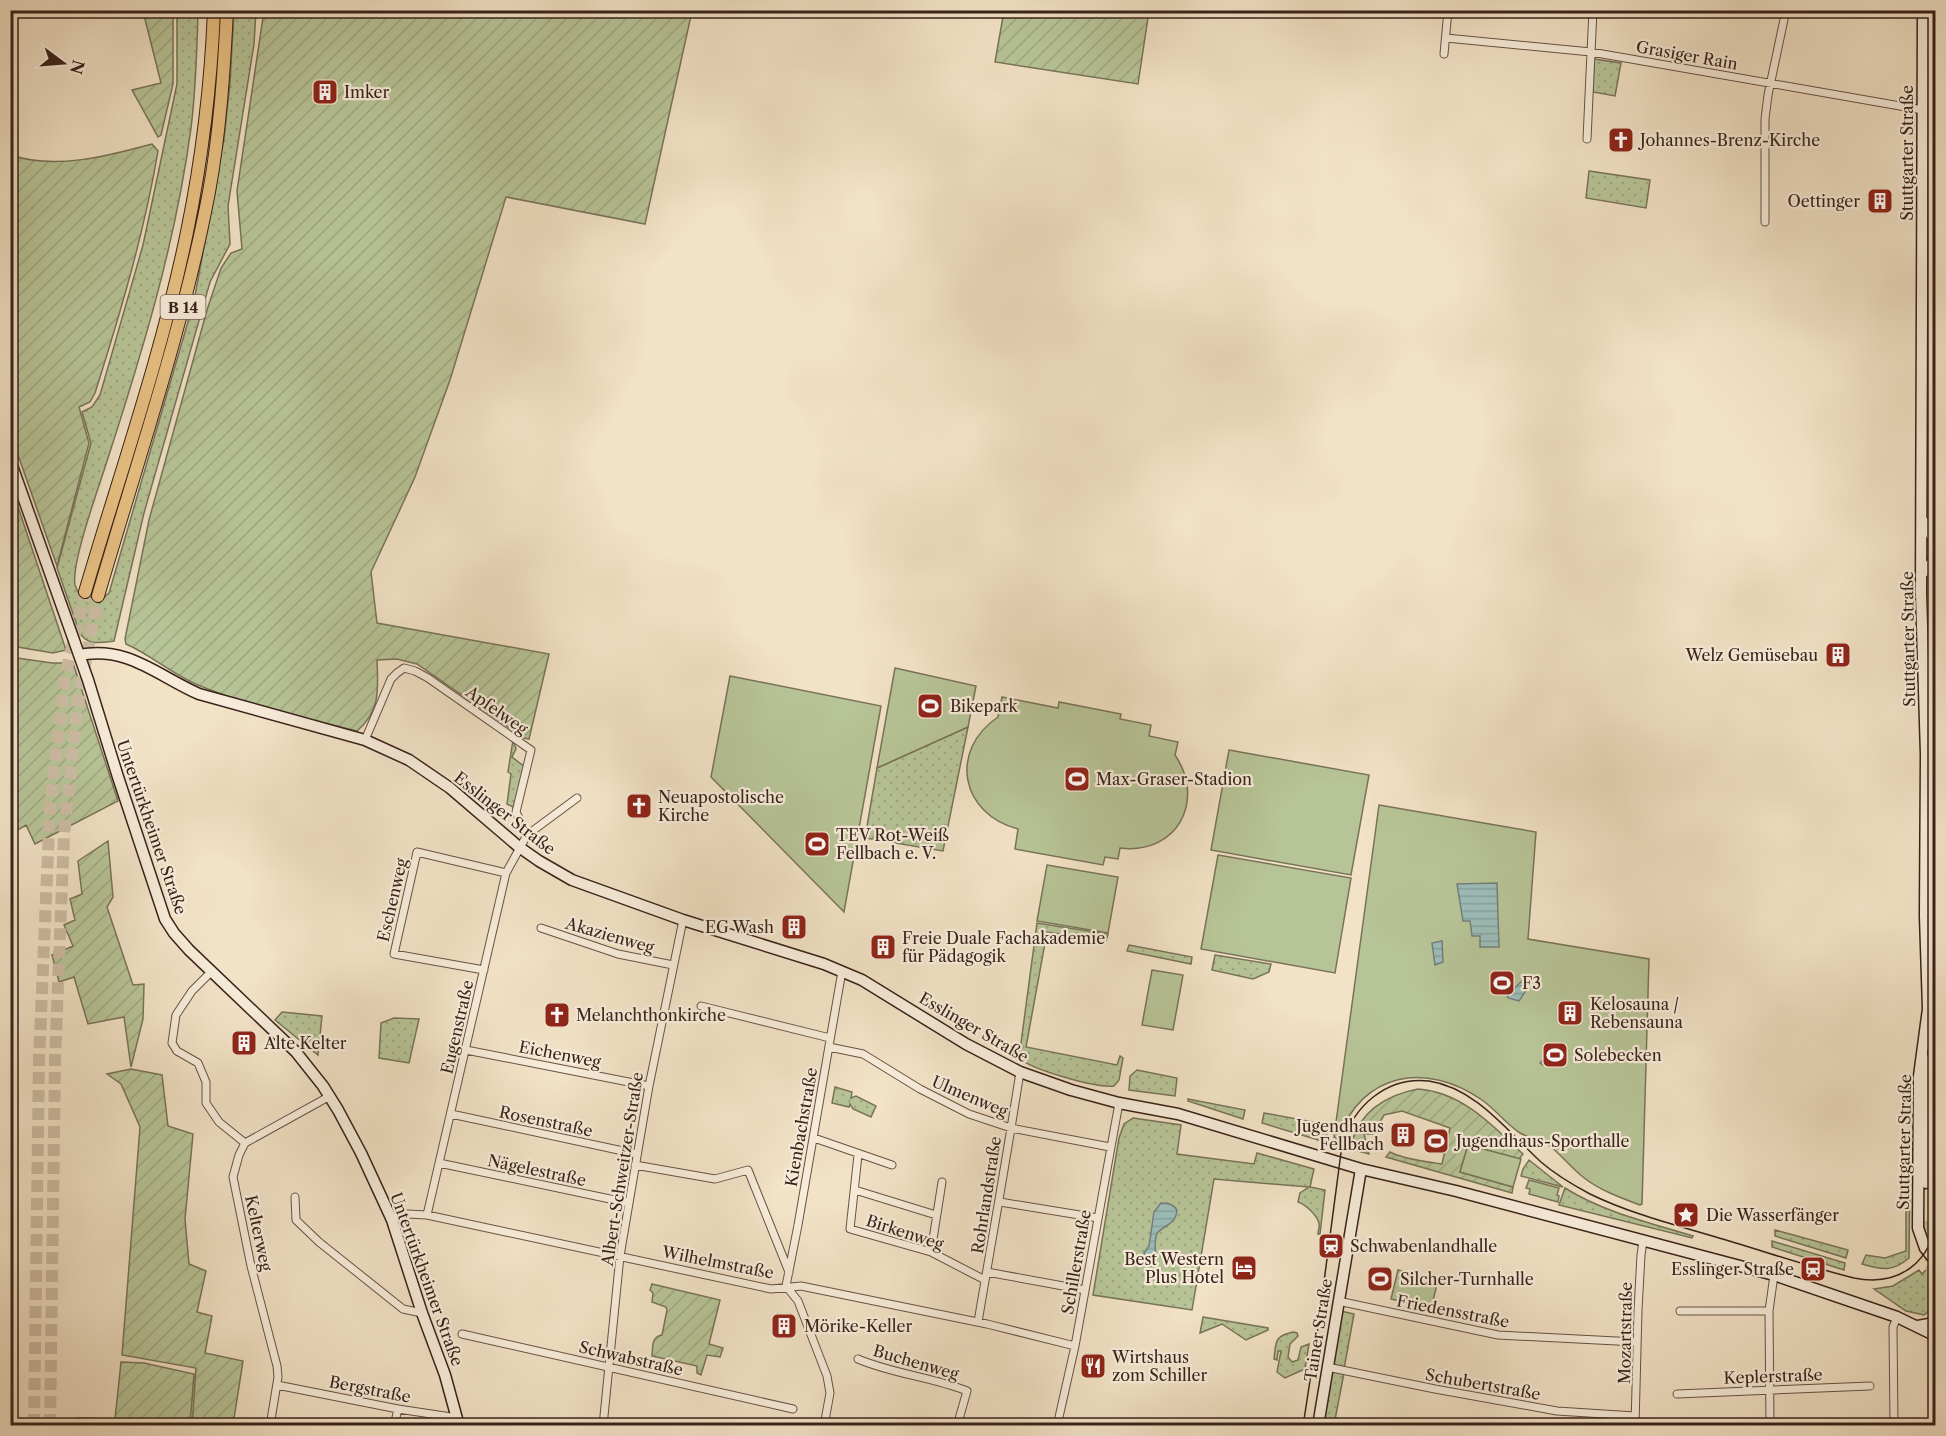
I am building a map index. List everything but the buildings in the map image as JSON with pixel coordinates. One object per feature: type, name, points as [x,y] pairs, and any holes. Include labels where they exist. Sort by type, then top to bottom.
[{"type":"highway","name":"B 14","points":[[85,592],[149,377],[187,234],[205,130],[214,10]]},
{"type":"highway","name":"B 14","points":[[98,596],[179,321],[199,244],[217,138],[227,10]]},
{"type":"main road","name":"Stuttgarter Straße","points":[[1923,10],[1921,575],[1928,1009],[1919,1076],[1918,1228],[1925,1248],[1935,1257]]},
{"type":"main road","name":"Untertürkheimer Straße","points":[[10,460],[80,655],[165,919],[174,933],[211,972],[296,1052],[330,1096],[361,1153],[392,1220],[461,1423]]},
{"type":"main road","points":[[1922,518],[1935,543]]},
{"type":"main road","points":[[1921,575],[1935,558]]},
{"type":"main road","name":"Esslinger Straße","points":[[80,655],[116,654],[139,661],[177,684],[199,694],[365,740],[409,760],[450,788],[519,847],[572,880],[683,920],[842,971],[882,991],[966,1044],[1020,1072],[1071,1090],[1119,1103],[1178,1114],[1361,1168],[1774,1275],[1895,1322],[1918,1326],[1935,1336]]},
{"type":"main road","points":[[1925,1221],[1928,1009]]},
{"type":"main road","name":"Tainer Straße","points":[[1318,1425],[1361,1168]]},
{"type":"main road","points":[[1918,1326],[1935,1320]]},
{"type":"street","points":[[1444,54],[1448,10]]},
{"type":"street","points":[[1587,139],[1593,10]]},
{"type":"street","points":[[1765,222],[1764,138],[1771,84],[1786,10]]},
{"type":"street","name":"Grasiger Rain","points":[[1446,38],[1591,52],[1923,110]]},
{"type":"street","name":"Apfelweg","points":[[365,740],[391,679],[404,668],[415,670],[531,750],[516,812],[526,835]]},
{"type":"street","points":[[519,847],[526,835],[577,798]]},
{"type":"street","name":"Eugenstraße","points":[[427,1215],[506,873],[519,847]]},
{"type":"street","name":"Eschenweg","points":[[484,970],[394,954],[417,852],[506,873]]},
{"type":"street","points":[[1926,882],[1935,896]]},
{"type":"street","points":[[1925,916],[1935,909]]},
{"type":"street","name":"Albert-Schweitzer-Straße","points":[[603,1425],[620,1256],[649,1086],[683,920]]},
{"type":"street","name":"Akazienweg","points":[[541,928],[618,954],[673,965]]},
{"type":"street","name":"Kienbachstraße","points":[[786,1286],[842,971]]},
{"type":"street","points":[[211,972],[192,991],[176,1015],[172,1043],[177,1051],[198,1063],[206,1082],[206,1103],[219,1122],[245,1143],[330,1096]]},
{"type":"street","points":[[701,1006],[830,1038]]},
{"type":"street","name":"Ulmenweg","points":[[829,1047],[863,1053],[920,1089],[969,1114],[1011,1128],[1110,1147]]},
{"type":"street","name":"Eichenweg","points":[[466,1050],[649,1086]]},
{"type":"street","name":"Rohrlandstraße","points":[[978,1322],[1000,1202],[1020,1072]]},
{"type":"street","name":"Schillerstraße","points":[[1057,1425],[1075,1346],[1119,1103]]},
{"type":"street","name":"Rosenstraße","points":[[451,1114],[637,1154]]},
{"type":"street","points":[[814,1138],[892,1165]]},
{"type":"street","name":"Kelterweg","points":[[245,1143],[233,1177],[251,1266],[277,1366],[277,1385],[270,1425]]},
{"type":"street","name":"Birkenweg","points":[[858,1155],[850,1229],[931,1252],[986,1276],[1085,1290]]},
{"type":"street","name":"Nägelestraße","points":[[439,1163],[629,1203]]},
{"type":"street","points":[[635,1166],[715,1179],[748,1170],[789,1272]]},
{"type":"street","points":[[931,1252],[942,1182]]},
{"type":"street","points":[[855,1190],[936,1215]]},
{"type":"street","points":[[295,1197],[296,1220],[319,1242],[403,1309],[422,1313]]},
{"type":"street","points":[[1000,1202],[1098,1218]]},
{"type":"street","name":"Wilhelmstraße","points":[[392,1220],[417,1213],[771,1289],[801,1286],[978,1322],[1075,1346]]},
{"type":"street","name":"Mozartstraße","points":[[1635,1425],[1636,1342],[1643,1241]]},
{"type":"street","points":[[1770,1425],[1769,1311],[1770,1289],[1774,1275]]},
{"type":"street","points":[[786,1286],[798,1301],[820,1356],[830,1393],[824,1425]]},
{"type":"street","name":"Friedensstraße","points":[[1338,1301],[1498,1335],[1636,1342]]},
{"type":"street","points":[[1680,1311],[1769,1311]]},
{"type":"street","points":[[1894,1425],[1895,1322]]},
{"type":"street","name":"Schwabstraße","points":[[462,1334],[793,1408]]},
{"type":"street","name":"Buchenweg","points":[[858,1359],[967,1391],[957,1425]]},
{"type":"street","name":"Schubertstraße","points":[[1327,1368],[1546,1409],[1635,1416]]},
{"type":"street","name":"Bergstraße","points":[[277,1385],[461,1423]]},
{"type":"street","name":"Keplerstraße","points":[[1677,1394],[1870,1386]]},
{"type":"street","points":[[394,1425],[398,1409]]},
{"type":"green space","points":[[143,11],[173,11],[173,84],[161,135],[158,137],[132,90],[161,83]]},
{"type":"green space","points":[[177,11],[198,11],[194,99],[185,170],[177,212],[146,336],[77,559],[75,585],[79,594],[100,600],[109,593],[194,301],[224,139],[234,11],[256,11],[254,44],[228,206],[230,244],[210,282],[144,513],[114,641],[94,642],[85,639],[79,631],[57,568],[91,443],[82,412],[92,407],[100,395],[143,245],[177,84]]},
{"type":"green space","points":[[264,11],[692,11],[645,224],[506,197],[450,380],[415,477],[371,572],[377,623],[549,654],[529,739],[524,738],[417,664],[397,659],[377,660],[377,689],[374,707],[365,723],[357,731],[276,711],[217,692],[188,681],[126,644],[125,639],[149,520],[207,310],[221,268],[231,253],[242,249],[237,191]]},
{"type":"green space","points":[[1004,11],[1149,11],[1138,84],[995,62]]},
{"type":"green space","points":[[1594,59],[1621,63],[1615,96],[1593,92]]},
{"type":"green space","points":[[152,144],[158,151],[131,274],[95,393],[90,402],[79,407],[89,443],[57,566],[11,435],[11,155],[45,161],[82,160]]},
{"type":"green space","points":[[1589,171],[1650,180],[1646,208],[1586,198]]},
{"type":"green space","points":[[10,483],[66,650],[53,653],[12,646]]},
{"type":"green space","points":[[10,657],[52,663],[73,663],[118,801],[35,844],[26,825],[11,834]]},
{"type":"green space","name":"Bikepark","points":[[895,668],[976,686],[968,727],[877,768]]},
{"type":"green space","name":"TEV Rot-Weiß Fellbach e. V.","points":[[730,676],[881,706],[844,912],[711,777]]},
{"type":"green space","name":"Max-Graser-Stadion","points":[[1002,697],[1058,708],[1059,702],[1121,714],[1120,719],[1151,725],[1149,736],[1178,742],[1175,755],[1184,772],[1188,790],[1181,821],[1171,834],[1157,843],[1140,848],[1120,848],[1118,859],[1105,857],[1103,865],[1015,849],[1018,829],[999,821],[984,810],[973,796],[968,780],[967,763],[972,747],[982,731],[998,717]]},
{"type":"green space","points":[[968,727],[943,851],[865,838],[877,768]]},
{"type":"green space","points":[[513,740],[516,749],[512,757],[525,767],[515,808],[507,804],[511,774],[508,772]]},
{"type":"green space","points":[[1229,750],[1369,775],[1351,875],[1211,850]]},
{"type":"green space","name":"F3","points":[[1379,805],[1536,832],[1528,939],[1649,959],[1642,1204],[1625,1200],[1589,1182],[1546,1143],[1520,1133],[1482,1100],[1461,1088],[1439,1080],[1418,1078],[1398,1080],[1379,1087],[1363,1099],[1349,1116],[1338,1139],[1334,1137]]},
{"type":"green space","points":[[108,841],[113,897],[107,907],[133,985],[144,984],[143,1019],[131,1067],[124,1017],[88,1024],[74,977],[59,982],[52,955],[73,946],[64,925],[75,920],[70,899],[82,894],[78,861]]},
{"type":"green space","points":[[1218,855],[1351,878],[1335,973],[1201,949]]},
{"type":"green space","points":[[1047,865],[1118,877],[1108,933],[1037,921]]},
{"type":"green space","points":[[1037,923],[1108,934],[1106,941],[1047,932],[1026,1047],[1117,1065],[1120,1056],[1123,1058],[1119,1080],[1114,1086],[1093,1084],[1065,1077],[1037,1068],[1019,1058]]},
{"type":"green space","points":[[1129,945],[1192,957],[1191,964],[1127,951]]},
{"type":"green space","points":[[1215,955],[1271,964],[1269,972],[1253,979],[1212,970]]},
{"type":"green space","points":[[1152,970],[1183,975],[1173,1030],[1142,1025]]},
{"type":"green space","points":[[282,1012],[322,1016],[318,1055],[275,1020]]},
{"type":"green space","points":[[394,1018],[419,1019],[409,1063],[379,1058],[381,1023]]},
{"type":"green space","points":[[131,1069],[162,1075],[168,1126],[193,1134],[185,1219],[189,1264],[206,1271],[197,1312],[212,1316],[205,1353],[243,1361],[233,1425],[192,1425],[196,1368],[122,1355],[140,1127],[121,1084],[107,1074]]},
{"type":"green space","points":[[1137,1070],[1177,1078],[1175,1096],[1129,1090],[1130,1076]]},
{"type":"green space","points":[[835,1087],[852,1092],[851,1098],[856,1096],[876,1106],[871,1117],[853,1109],[850,1104],[849,1107],[832,1103]]},
{"type":"green space","points":[[1418,1089],[1434,1091],[1462,1103],[1488,1121],[1523,1154],[1519,1159],[1468,1145],[1460,1172],[1513,1187],[1512,1193],[1386,1157],[1390,1152],[1442,1164],[1450,1128],[1402,1111],[1384,1115],[1373,1134],[1364,1134],[1369,1154],[1358,1151],[1352,1141],[1356,1130],[1369,1112],[1396,1095]]},
{"type":"green space","points":[[1188,1099],[1245,1110],[1243,1119],[1188,1101]]},
{"type":"green space","points":[[1264,1113],[1329,1125],[1325,1142],[1262,1123]]},
{"type":"green space","points":[[1133,1118],[1181,1125],[1177,1154],[1254,1164],[1257,1153],[1314,1169],[1310,1187],[1325,1190],[1320,1234],[1318,1234],[1319,1224],[1316,1217],[1307,1207],[1298,1202],[1300,1193],[1309,1187],[1214,1179],[1192,1310],[1093,1295],[1119,1138],[1124,1124]]},
{"type":"green space","points":[[1468,1145],[1521,1159],[1513,1187],[1460,1172]]},
{"type":"green space","points":[[1529,1160],[1563,1187],[1521,1176]]},
{"type":"green space","points":[[1901,1166],[1910,1166],[1909,1258],[1892,1268],[1876,1268],[1862,1264],[1866,1255],[1885,1258],[1906,1251],[1906,1168],[1901,1168]]},
{"type":"green space","points":[[1529,1180],[1559,1188],[1558,1202],[1529,1194],[1530,1189],[1526,1188]]},
{"type":"green space","points":[[1565,1188],[1611,1210],[1693,1236],[1692,1238],[1559,1205]]},
{"type":"green space","points":[[1775,1230],[1848,1250],[1846,1258],[1775,1236]]},
{"type":"green space","points":[[1772,1241],[1845,1263],[1844,1270],[1772,1247]]},
{"type":"green space","points":[[1927,1269],[1932,1280],[1933,1300],[1924,1315],[1906,1311],[1874,1289],[1893,1286],[1919,1270],[1922,1274]]},
{"type":"green space","points":[[1398,1270],[1438,1280],[1431,1309],[1391,1299]]},
{"type":"green space","points":[[652,1284],[720,1300],[709,1344],[723,1348],[720,1357],[707,1355],[701,1375],[697,1373],[697,1366],[652,1356],[654,1340],[662,1335],[667,1310],[666,1307],[652,1302],[653,1293],[650,1290]]},
{"type":"green space","points":[[1341,1311],[1354,1314],[1344,1369],[1332,1363]]},
{"type":"green space","points":[[1203,1317],[1268,1328],[1268,1330],[1246,1340],[1222,1324],[1200,1333]]},
{"type":"green space","points":[[1293,1332],[1298,1336],[1290,1344],[1288,1357],[1292,1362],[1298,1360],[1301,1347],[1309,1344],[1305,1369],[1285,1378],[1277,1372],[1281,1351],[1278,1351],[1277,1360],[1274,1359],[1275,1348],[1279,1338]]},
{"type":"green space","points":[[121,1362],[144,1363],[194,1374],[190,1425],[78,1425],[77,1418],[115,1419]]},
{"type":"green space","points":[[1331,1370],[1344,1373],[1334,1425],[1322,1426]]},
{"type":"water","points":[[1497,883],[1499,947],[1480,947],[1480,936],[1472,936],[1470,921],[1463,921],[1457,884]]},
{"type":"water","points":[[1442,941],[1443,962],[1435,965],[1432,943]]},
{"type":"water","points":[[1523,980],[1529,986],[1519,1001],[1508,998],[1507,995]]},
{"type":"water","name":"Solebecken","points":[[1558,1044],[1565,1048],[1558,1062],[1543,1065],[1540,1063]]},
{"type":"water","points":[[1161,1203],[1174,1206],[1177,1210],[1173,1221],[1157,1233],[1155,1260],[1149,1267],[1146,1264],[1144,1253],[1149,1246],[1154,1212]]},
{"type":"tunnel","points":[[34,1426],[39,1061],[50,806],[65,676],[85,592]]},
{"type":"tunnel","points":[[50,1426],[55,1060],[64,835],[78,703],[98,596]]},
{"type":"tunnel","points":[[1925,1221],[1936,1313]]},
{"type":"tram line","points":[[1930,10],[1932,643],[1936,899]]},
{"type":"tram line","points":[[1303,1426],[1342,1145],[1347,1131],[1363,1106],[1386,1089],[1399,1083],[1429,1081],[1462,1092],[1490,1113],[1541,1162],[1577,1187],[1606,1201],[1654,1219],[1854,1278],[1885,1279],[1911,1268],[1928,1246],[1936,1216]]},
{"type":"place","name":"Imker","points":[[325,92]]},
{"type":"place","name":"Johannes-Brenz-Kirche","points":[[1621,140]]},
{"type":"place","name":"Oettinger","points":[[1880,201]]},
{"type":"place","name":"Welz Gemüsebau","points":[[1838,655]]},
{"type":"place","name":"Bikepark","points":[[930,706]]},
{"type":"place","name":"Max-Graser-Stadion","points":[[1077,779]]},
{"type":"place","name":"Neuapostolische Kirche","points":[[639,806]]},
{"type":"place","name":"TEV Rot-Weiß Fellbach e. V.","points":[[817,844]]},
{"type":"place","name":"EG Wash","points":[[794,927]]},
{"type":"place","name":"Freie Duale Fachakademie für Pädagogik","points":[[883,947]]},
{"type":"place","name":"F3","points":[[1502,983]]},
{"type":"place","name":"Kelosauna / Rebensauna","points":[[1570,1013]]},
{"type":"place","name":"Melanchthonkirche","points":[[557,1015]]},
{"type":"place","name":"Alte Kelter","points":[[244,1043]]},
{"type":"place","name":"Solebecken","points":[[1555,1055]]},
{"type":"place","name":"Jugendhaus Fellbach","points":[[1403,1135]]},
{"type":"place","name":"Jugendhaus-Sporthalle","points":[[1436,1141]]},
{"type":"place","name":"Die Wasserfänger","points":[[1686,1215]]},
{"type":"place","name":"Schwabenlandhalle","points":[[1331,1246]]},
{"type":"place","name":"Best Western Plus Hotel","points":[[1244,1268]]},
{"type":"place","name":"Esslinger Straße","points":[[1813,1269]]},
{"type":"place","name":"Silcher-Turnhalle","points":[[1380,1279]]},
{"type":"place","name":"Mörike-Keller","points":[[784,1326]]},
{"type":"place","name":"Wirtshaus zom Schiller","points":[[1093,1366]]}]
